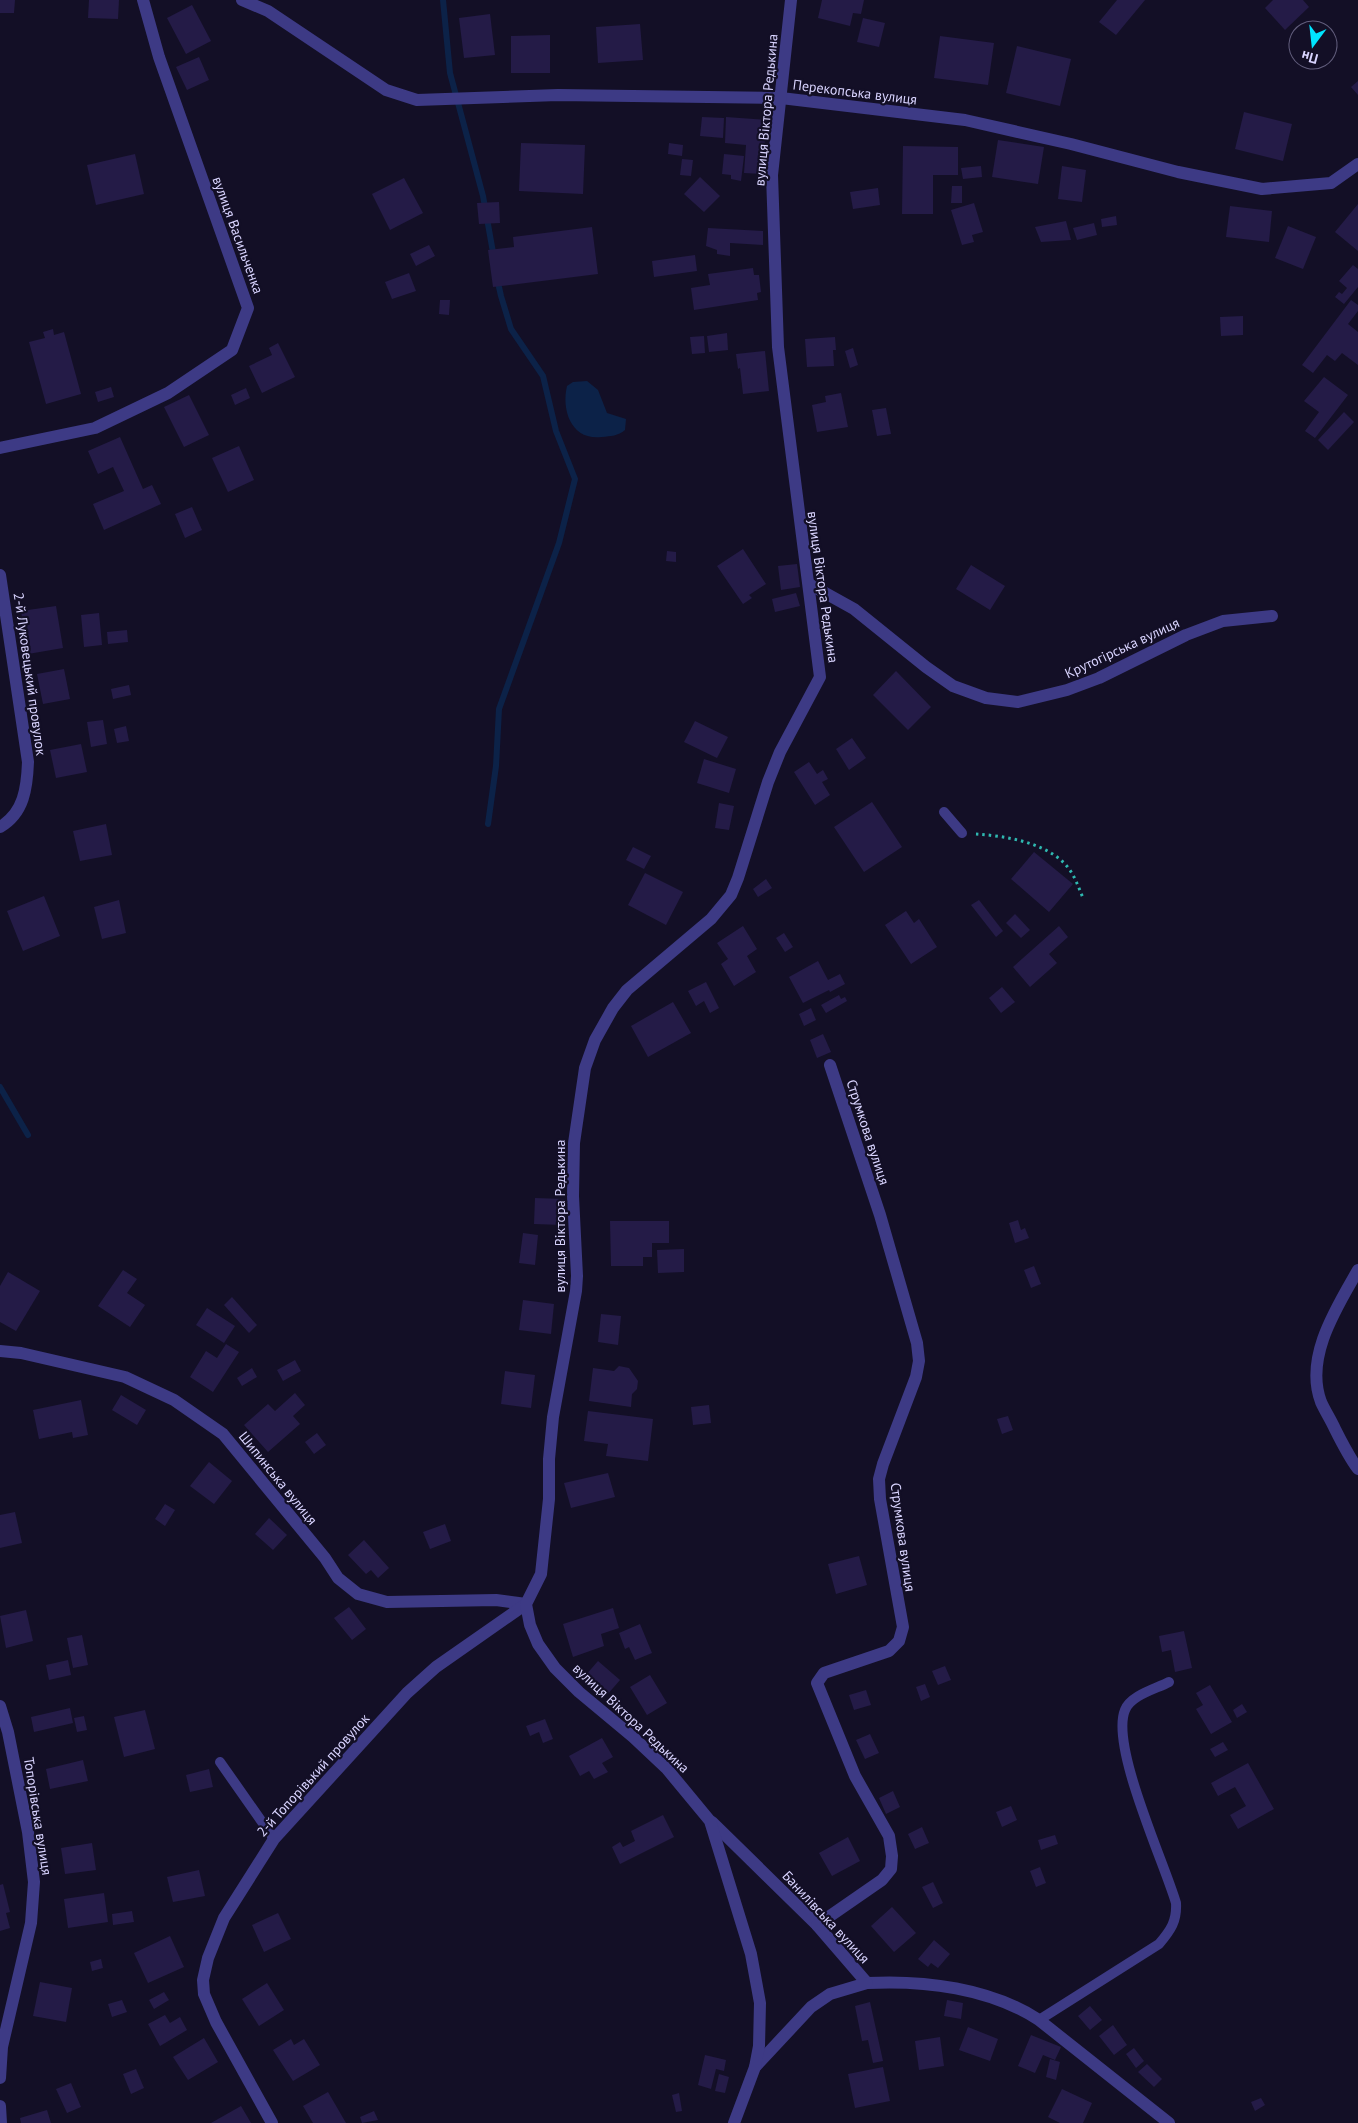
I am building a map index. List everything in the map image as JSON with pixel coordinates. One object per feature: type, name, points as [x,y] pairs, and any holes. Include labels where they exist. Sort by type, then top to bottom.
[{"type":"street","name":"вулиця Васильченка","points":[[0,448],[95,428],[168,393],[232,350],[246,316],[248,308],[159,57],[143,0]]},
{"type":"street","name":"Перекопська вулиця","points":[[242,0],[268,11],[386,90],[417,100],[558,95],[781,98],[965,120],[1071,144],[1178,172],[1262,189],[1331,183],[1357,167]]},
{"type":"street","name":"вулиця Віктора Редькина","points":[[734,2123],[755,2067],[761,2025],[752,1954],[710,1820],[667,1769],[633,1737],[579,1692],[555,1668],[538,1644],[530,1625],[526,1604],[541,1574],[549,1499],[549,1459],[553,1417],[576,1292],[573,1196],[574,1143],[585,1068],[595,1040],[613,1008],[627,990],[710,919],[731,895],[771,774],[780,752],[820,677],[778,347],[772,175],[791,0]]},
{"type":"street","name":"2-й Луковецький провулок","points":[[0,575],[28,762],[26,789],[21,806],[0,827]]},
{"type":"street","name":"Крутогірська вулиця","points":[[809,584],[854,608],[926,667],[954,686],[986,698],[1018,702],[1067,690],[1099,678],[1186,635],[1223,621],[1272,616]]},
{"type":"street","name":"Струмкова вулиця","points":[[816,1925],[854,1901],[882,1880],[890,1869],[892,1856],[889,1836],[855,1776],[817,1683],[824,1673],[889,1651],[899,1641],[903,1627],[880,1499],[879,1480],[883,1464],[916,1377],[919,1362],[917,1343],[880,1215],[830,1065]]},
{"type":"street","points":[[1358,1270],[1330,1321],[1319,1349],[1318,1378],[1321,1401],[1351,1460],[1358,1469]]},
{"type":"street","name":"Шипинська вулиця","points":[[0,1351],[21,1353],[125,1377],[174,1400],[223,1434],[325,1558],[338,1578],[358,1594],[387,1602],[496,1600],[526,1604]]},
{"type":"street","name":"2-й Топорівький провулок","points":[[272,2123],[216,2022],[204,1994],[203,1980],[208,1958],[224,1918],[274,1839],[407,1693],[436,1667],[526,1604]]},
{"type":"street","name":"Топорівська вулиця","points":[[0,1706],[8,1732],[28,1832],[34,1882],[31,1923],[2,2047],[0,2078]]},
{"type":"street","name":"Банилівська вулиця","points":[[710,1820],[816,1925],[867,1983],[895,1981],[951,1988],[1022,2008],[1169,2123]]},
{"type":"street","points":[[755,2067],[811,2007],[830,1994],[867,1983]]},
{"type":"street","points":[[0,2106],[1,2123]]},
{"type":"lane","points":[[944,812],[962,833]]},
{"type":"lane","points":[[1039,2020],[1159,1944],[1172,1930],[1176,1915],[1176,1903],[1144,1817],[1125,1747],[1122,1722],[1125,1709],[1131,1701],[1169,1682]]},
{"type":"lane","points":[[220,1762],[274,1839]]},
{"type":"path","points":[[962,833],[1002,836],[1045,851],[1064,863],[1074,876],[1083,898]]},
{"type":"water","points":[[587,381],[598,390],[607,413],[626,419],[625,430],[617,435],[592,437],[576,429],[571,422],[566,405],[567,386],[573,382]]},
{"type":"building","points":[[0,0],[15,0],[14,13],[0,13]]},
{"type":"building","points":[[89,0],[119,0],[118,19],[88,18]]},
{"type":"building","points":[[822,0],[864,0],[861,14],[853,13],[850,26],[818,18]]},
{"type":"building","points":[[1117,0],[1145,0],[1116,35],[1099,22]]},
{"type":"building","points":[[1273,0],[1303,0],[1309,7],[1295,20],[1288,20],[1288,27],[1285,30],[1265,8]]},
{"type":"building","points":[[192,5],[211,41],[186,54],[167,18]]},
{"type":"building","points":[[490,14],[495,55],[464,58],[459,18]]},
{"type":"building","points":[[863,18],[885,23],[879,47],[857,42]]},
{"type":"building","points":[[640,24],[643,60],[598,63],[596,27]]},
{"type":"building","points":[[550,35],[550,73],[511,73],[511,36]]},
{"type":"building","points":[[940,36],[994,43],[988,85],[934,78]]},
{"type":"building","points":[[1017,46],[1071,59],[1060,106],[1006,93]]},
{"type":"building","points":[[199,57],[209,80],[187,90],[176,67]]},
{"type":"building","points":[[1358,81],[1358,95],[1351,87]]},
{"type":"building","points":[[1244,112],[1292,124],[1283,161],[1235,149]]},
{"type":"building","points":[[702,117],[724,118],[723,138],[700,136]]},
{"type":"building","points":[[726,117],[766,120],[763,174],[744,173],[746,145],[725,143]]},
{"type":"building","points":[[998,140],[1044,147],[1038,184],[992,177]]},
{"type":"building","points":[[521,143],[585,145],[583,194],[519,191]]},
{"type":"building","points":[[669,143],[683,145],[682,156],[668,154]]},
{"type":"building","points":[[903,146],[958,147],[958,175],[933,175],[933,214],[902,214]]},
{"type":"building","points":[[135,154],[144,194],[96,205],[87,165]]},
{"type":"building","points":[[724,154],[744,156],[741,181],[731,179],[731,175],[722,174]]},
{"type":"building","points":[[682,159],[693,160],[691,176],[680,175]]},
{"type":"building","points":[[981,166],[982,177],[963,179],[961,168]]},
{"type":"building","points":[[1062,166],[1086,170],[1082,202],[1058,199]]},
{"type":"building","points":[[700,177],[720,196],[704,212],[684,194]]},
{"type":"building","points":[[404,178],[423,213],[390,230],[372,194]]},
{"type":"building","points":[[952,186],[962,186],[962,203],[951,203]]},
{"type":"building","points":[[878,188],[880,205],[853,209],[850,192]]},
{"type":"building","points":[[499,202],[500,223],[479,224],[477,203]]},
{"type":"building","points":[[974,203],[983,232],[972,235],[974,242],[962,245],[951,210]]},
{"type":"building","points":[[1358,204],[1358,251],[1335,232]]},
{"type":"building","points":[[1230,206],[1272,211],[1269,242],[1226,237]]},
{"type":"building","points":[[1116,216],[1117,225],[1102,227],[1101,219]]},
{"type":"building","points":[[1066,221],[1071,240],[1041,242],[1035,227]]},
{"type":"building","points":[[1094,223],[1097,235],[1077,240],[1073,228]]},
{"type":"building","points":[[1288,226],[1316,237],[1303,269],[1275,258]]},
{"type":"building","points":[[592,227],[598,274],[493,287],[488,250],[514,247],[513,237]]},
{"type":"building","points":[[708,228],[763,231],[763,245],[730,243],[730,256],[717,254],[717,250],[706,246]]},
{"type":"building","points":[[429,245],[435,256],[416,266],[410,254]]},
{"type":"building","points":[[695,255],[697,271],[654,277],[652,261]]},
{"type":"building","points":[[1353,265],[1358,269],[1358,287],[1344,304],[1335,297],[1339,292],[1342,294],[1347,288],[1339,281]]},
{"type":"building","points":[[753,268],[754,275],[759,275],[761,292],[757,293],[758,300],[694,310],[691,288],[710,285],[708,274]]},
{"type":"building","points":[[409,273],[416,291],[392,299],[385,282]]},
{"type":"building","points":[[440,300],[450,300],[449,315],[439,314]]},
{"type":"building","points":[[1351,300],[1358,305],[1358,311],[1348,324],[1358,332],[1358,365],[1342,353],[1335,361],[1327,355],[1313,373],[1302,365]]},
{"type":"building","points":[[1243,316],[1243,335],[1221,336],[1220,317]]},
{"type":"building","points":[[53,329],[54,335],[64,332],[81,394],[46,404],[29,342],[45,338],[43,332]]},
{"type":"building","points":[[727,333],[728,350],[709,352],[707,336]]},
{"type":"building","points":[[704,336],[705,353],[692,354],[690,337]]},
{"type":"building","points":[[835,337],[836,350],[833,350],[834,366],[807,367],[805,339]]},
{"type":"building","points":[[278,343],[295,377],[262,393],[249,366],[272,355],[269,348]]},
{"type":"building","points":[[853,348],[858,365],[850,368],[845,351]]},
{"type":"building","points":[[765,351],[769,391],[743,394],[740,368],[738,369],[736,354]]},
{"type":"building","points":[[1324,377],[1348,395],[1315,438],[1305,431],[1319,412],[1304,401]]},
{"type":"building","points":[[111,387],[114,397],[98,402],[95,392]]},
{"type":"building","points":[[246,388],[250,398],[235,405],[231,395]]},
{"type":"building","points":[[841,393],[848,427],[817,432],[812,405],[826,402],[825,396]]},
{"type":"building","points":[[189,395],[209,435],[184,447],[164,407]]},
{"type":"building","points":[[886,408],[891,434],[877,436],[872,410]]},
{"type":"building","points":[[1344,412],[1354,422],[1328,450],[1318,440]]},
{"type":"building","points":[[120,437],[143,489],[152,485],[161,504],[104,530],[93,504],[124,491],[113,467],[98,474],[88,451]]},
{"type":"building","points":[[239,446],[254,480],[228,492],[212,458]]},
{"type":"building","points":[[192,507],[202,530],[185,538],[175,514]]},
{"type":"building","points":[[743,549],[766,584],[749,595],[752,598],[743,604],[717,566]]},
{"type":"building","points":[[667,551],[676,552],[676,562],[666,561]]},
{"type":"building","points":[[797,564],[800,587],[781,590],[778,566]]},
{"type":"building","points":[[971,565],[1005,586],[990,610],[956,589]]},
{"type":"building","points":[[796,593],[800,606],[775,612],[772,599]]},
{"type":"building","points":[[56,606],[63,648],[28,654],[21,611]]},
{"type":"building","points":[[99,613],[102,645],[84,647],[81,615]]},
{"type":"building","points":[[127,630],[128,642],[108,644],[107,632]]},
{"type":"building","points":[[64,669],[70,699],[43,704],[37,674]]},
{"type":"building","points":[[896,671],[931,707],[908,730],[873,695]]},
{"type":"building","points":[[129,685],[131,695],[113,699],[111,689]]},
{"type":"building","points":[[103,720],[107,744],[91,747],[87,722]]},
{"type":"building","points":[[695,721],[728,737],[717,758],[684,742]]},
{"type":"building","points":[[126,726],[129,741],[117,743],[114,729]]},
{"type":"building","points":[[852,738],[866,758],[849,770],[836,749]]},
{"type":"building","points":[[81,744],[87,772],[56,778],[50,750]]},
{"type":"building","points":[[704,759],[736,769],[729,793],[697,783]]},
{"type":"building","points":[[809,762],[817,774],[823,770],[828,779],[822,782],[830,795],[815,805],[794,772]]},
{"type":"building","points":[[872,802],[902,847],[864,872],[834,827]]},
{"type":"building","points":[[719,803],[734,806],[729,830],[715,828]]},
{"type":"building","points":[[106,824],[112,855],[80,861],[73,831]]},
{"type":"building","points":[[633,847],[651,856],[644,869],[626,860]]},
{"type":"building","points":[[1034,852],[1073,884],[1049,912],[1011,879]]},
{"type":"building","points":[[645,873],[683,892],[666,925],[628,905]]},
{"type":"building","points":[[766,879],[772,888],[758,897],[753,889]]},
{"type":"building","points":[[44,896],[60,936],[23,951],[7,911]]},
{"type":"building","points":[[119,900],[126,933],[102,939],[94,907]]},
{"type":"building","points":[[979,900],[1003,931],[996,937],[971,905]]},
{"type":"building","points":[[906,911],[914,923],[919,919],[937,947],[911,964],[885,925]]},
{"type":"building","points":[[1015,914],[1030,930],[1021,938],[1006,923]]},
{"type":"building","points":[[743,926],[757,949],[747,956],[756,972],[734,986],[721,964],[728,959],[717,943]]},
{"type":"building","points":[[1059,926],[1068,937],[1049,954],[1057,963],[1030,987],[1013,967]]},
{"type":"building","points":[[784,933],[793,947],[785,952],[776,938]]},
{"type":"building","points":[[818,961],[828,980],[840,974],[845,984],[803,1003],[789,977]]},
{"type":"building","points":[[706,982],[719,1008],[710,1013],[704,1001],[696,1006],[688,991]]},
{"type":"building","points":[[1002,987],[1015,1002],[1001,1013],[989,998]]},
{"type":"building","points":[[839,995],[841,999],[845,997],[847,1001],[826,1013],[821,1005]]},
{"type":"building","points":[[673,1002],[691,1033],[648,1057],[631,1026]]},
{"type":"building","points":[[811,1008],[816,1020],[804,1026],[799,1014]]},
{"type":"building","points":[[823,1034],[831,1052],[817,1058],[810,1040]]},
{"type":"building","points":[[535,1198],[564,1199],[563,1225],[534,1224]]},
{"type":"building","points":[[1018,1220],[1021,1230],[1025,1228],[1029,1238],[1015,1243],[1009,1223]]},
{"type":"building","points":[[610,1221],[669,1221],[669,1243],[652,1243],[652,1257],[643,1257],[643,1266],[611,1266]]},
{"type":"building","points":[[523,1233],[538,1235],[535,1265],[519,1263]]},
{"type":"building","points":[[684,1249],[684,1272],[658,1273],[657,1250]]},
{"type":"building","points":[[1034,1266],[1041,1284],[1031,1288],[1024,1270]]},
{"type":"building","points":[[123,1270],[137,1279],[127,1293],[145,1305],[130,1327],[98,1306]]},
{"type":"building","points":[[8,1272],[40,1291],[16,1331],[0,1322],[0,1286]]},
{"type":"building","points":[[232,1297],[257,1325],[249,1333],[224,1305]]},
{"type":"building","points":[[523,1300],[554,1304],[551,1334],[519,1330]]},
{"type":"building","points":[[207,1308],[235,1326],[224,1343],[196,1325]]},
{"type":"building","points":[[601,1314],[621,1316],[618,1345],[598,1342]]},
{"type":"building","points":[[226,1344],[239,1352],[213,1392],[190,1377],[206,1351],[217,1358]]},
{"type":"building","points":[[295,1360],[301,1371],[283,1381],[277,1370]]},
{"type":"building","points":[[619,1366],[629,1368],[638,1381],[637,1389],[632,1394],[631,1407],[589,1401],[593,1368],[614,1371]]},
{"type":"building","points":[[252,1368],[257,1377],[242,1386],[237,1378]]},
{"type":"building","points":[[505,1371],[535,1375],[531,1408],[501,1404]]},
{"type":"building","points":[[295,1393],[305,1405],[293,1416],[300,1424],[268,1452],[244,1425],[268,1404],[275,1411]]},
{"type":"building","points":[[121,1395],[146,1410],[137,1425],[112,1410]]},
{"type":"building","points":[[81,1400],[88,1435],[73,1438],[72,1432],[39,1439],[33,1410]]},
{"type":"building","points":[[709,1405],[711,1423],[693,1425],[691,1407]]},
{"type":"building","points":[[588,1411],[653,1419],[648,1461],[606,1456],[608,1444],[584,1441]]},
{"type":"building","points":[[1008,1416],[1013,1430],[1002,1434],[997,1419]]},
{"type":"building","points":[[317,1433],[326,1445],[314,1454],[305,1442]]},
{"type":"building","points":[[209,1462],[232,1481],[214,1504],[190,1486]]},
{"type":"building","points":[[608,1473],[615,1497],[571,1508],[564,1483]]},
{"type":"building","points":[[165,1504],[175,1510],[165,1526],[155,1519]]},
{"type":"building","points":[[15,1512],[22,1543],[0,1548],[0,1515]]},
{"type":"building","points":[[269,1518],[287,1535],[273,1550],[255,1534]]},
{"type":"building","points":[[445,1524],[451,1541],[430,1549],[423,1532]]},
{"type":"building","points":[[364,1540],[389,1568],[378,1578],[371,1570],[366,1574],[348,1555]]},
{"type":"building","points":[[859,1556],[867,1585],[836,1594],[828,1564]]},
{"type":"building","points":[[349,1607],[366,1629],[352,1640],[334,1618]]},
{"type":"building","points":[[613,1608],[619,1628],[601,1634],[604,1646],[573,1657],[563,1624]]},
{"type":"building","points":[[26,1610],[33,1641],[6,1648],[0,1616]]},
{"type":"building","points":[[640,1624],[652,1653],[635,1660],[629,1647],[625,1649],[619,1633]]},
{"type":"building","points":[[1184,1631],[1192,1668],[1175,1672],[1171,1650],[1162,1652],[1159,1636]]},
{"type":"building","points":[[82,1635],[88,1665],[73,1668],[67,1638]]},
{"type":"building","points":[[68,1660],[71,1675],[49,1680],[46,1665]]},
{"type":"building","points":[[598,1661],[620,1680],[607,1695],[585,1676]]},
{"type":"building","points":[[945,1666],[951,1680],[938,1685],[932,1671]]},
{"type":"building","points":[[650,1675],[667,1703],[647,1715],[630,1687]]},
{"type":"building","points":[[925,1684],[930,1697],[921,1701],[916,1687]]},
{"type":"building","points":[[1210,1685],[1232,1722],[1211,1734],[1196,1709],[1203,1705],[1196,1693]]},
{"type":"building","points":[[866,1690],[871,1705],[854,1710],[849,1695]]},
{"type":"building","points":[[1242,1704],[1247,1712],[1237,1718],[1233,1710]]},
{"type":"building","points":[[70,1708],[73,1723],[34,1732],[31,1717]]},
{"type":"building","points":[[145,1710],[155,1749],[124,1757],[114,1717]]},
{"type":"building","points":[[84,1716],[87,1730],[77,1732],[74,1718]]},
{"type":"building","points":[[545,1719],[553,1739],[543,1743],[539,1732],[530,1736],[526,1726]]},
{"type":"building","points":[[870,1734],[879,1753],[865,1759],[856,1740]]},
{"type":"building","points":[[602,1738],[613,1757],[602,1763],[608,1772],[594,1779],[589,1771],[580,1776],[569,1756]]},
{"type":"building","points":[[1223,1742],[1228,1750],[1215,1757],[1210,1749]]},
{"type":"building","points":[[83,1760],[88,1781],[50,1789],[46,1769]]},
{"type":"building","points":[[1248,1763],[1274,1809],[1238,1829],[1230,1815],[1246,1806],[1235,1787],[1218,1796],[1211,1783]]},
{"type":"building","points":[[209,1769],[213,1787],[190,1792],[186,1775]]},
{"type":"building","points":[[893,1791],[900,1807],[886,1814],[879,1798]]},
{"type":"building","points":[[1011,1806],[1017,1820],[1002,1827],[996,1812]]},
{"type":"building","points":[[663,1815],[674,1837],[620,1864],[612,1847],[620,1842],[623,1847],[635,1841],[631,1831]]},
{"type":"building","points":[[922,1827],[929,1843],[915,1849],[908,1834]]},
{"type":"building","points":[[1055,1835],[1058,1844],[1041,1850],[1038,1840]]},
{"type":"building","points":[[848,1837],[860,1861],[832,1876],[819,1853]]},
{"type":"building","points":[[92,1843],[96,1870],[65,1874],[61,1848]]},
{"type":"building","points":[[1040,1867],[1046,1883],[1036,1887],[1030,1871]]},
{"type":"building","points":[[199,1870],[205,1896],[173,1902],[167,1877]]},
{"type":"building","points":[[933,1882],[943,1903],[933,1908],[922,1887]]},
{"type":"building","points":[[3,1884],[10,1912],[6,1913],[10,1928],[0,1931],[0,1885]]},
{"type":"building","points":[[104,1893],[108,1922],[68,1928],[64,1899]]},
{"type":"building","points":[[892,1907],[916,1933],[894,1952],[871,1926]]},
{"type":"building","points":[[132,1911],[134,1922],[113,1925],[112,1914]]},
{"type":"building","points":[[278,1913],[291,1939],[264,1952],[252,1925]]},
{"type":"building","points":[[170,1936],[184,1967],[148,1983],[134,1953]]},
{"type":"building","points":[[934,1940],[950,1954],[938,1968],[931,1963],[928,1967],[918,1959]]},
{"type":"building","points":[[101,1959],[103,1968],[92,1971],[90,1962]]},
{"type":"building","points":[[40,1982],[72,1988],[66,2022],[33,2016]]},
{"type":"building","points":[[267,1983],[284,2010],[259,2026],[242,1999]]},
{"type":"building","points":[[164,1992],[169,2000],[154,2009],[149,2000]]},
{"type":"building","points":[[122,2000],[127,2012],[112,2017],[108,2004]]},
{"type":"building","points":[[947,2000],[963,2003],[961,2019],[944,2016]]},
{"type":"building","points":[[870,2002],[883,2061],[873,2063],[868,2040],[862,2041],[855,2006]]},
{"type":"building","points":[[1090,2006],[1102,2020],[1090,2030],[1078,2016]]},
{"type":"building","points":[[165,2015],[170,2023],[180,2017],[187,2030],[160,2046],[148,2024]]},
{"type":"building","points":[[1113,2025],[1127,2045],[1114,2055],[1099,2036]]},
{"type":"building","points":[[968,2027],[998,2039],[990,2061],[959,2050]]},
{"type":"building","points":[[1031,2035],[1061,2047],[1055,2060],[1043,2055],[1035,2073],[1018,2066]]},
{"type":"building","points":[[940,2037],[944,2066],[919,2070],[915,2041]]},
{"type":"building","points":[[204,2038],[218,2062],[188,2080],[173,2057]]},
{"type":"building","points":[[291,2039],[294,2045],[304,2039],[320,2065],[293,2081],[273,2050]]},
{"type":"building","points":[[1134,2048],[1144,2061],[1136,2068],[1126,2054]]},
{"type":"building","points":[[705,2055],[726,2060],[724,2071],[716,2069],[711,2089],[698,2085]]},
{"type":"building","points":[[1050,2059],[1060,2062],[1056,2080],[1046,2077]]},
{"type":"building","points":[[1147,2064],[1162,2079],[1154,2087],[1138,2072]]},
{"type":"building","points":[[883,2067],[890,2101],[855,2108],[848,2074]]},
{"type":"building","points":[[136,2069],[144,2088],[131,2094],[123,2074]]},
{"type":"building","points":[[719,2074],[729,2077],[725,2093],[715,2091]]},
{"type":"building","points":[[71,2083],[81,2107],[67,2113],[56,2089]]},
{"type":"building","points":[[1062,2089],[1092,2103],[1083,2123],[1060,2123],[1048,2117]]},
{"type":"building","points":[[328,2092],[346,2123],[313,2123],[303,2106]]},
{"type":"building","points":[[679,2093],[682,2111],[676,2112],[672,2095]]},
{"type":"building","points":[[1261,2098],[1265,2105],[1255,2111],[1251,2102]]},
{"type":"building","points":[[241,2106],[251,2123],[211,2123]]},
{"type":"building","points":[[47,2110],[51,2123],[21,2123],[20,2118]]},
{"type":"building","points":[[374,2111],[378,2120],[362,2123],[360,2117]]},
{"type":"waterway","points":[[443,0],[450,73],[483,196],[494,258]]},
{"type":"waterway","points":[[488,824],[496,766],[499,709],[559,543],[575,479],[556,431],[543,376],[511,329],[497,278]]},
{"type":"waterway","points":[[0,1087],[28,1135]]}]
